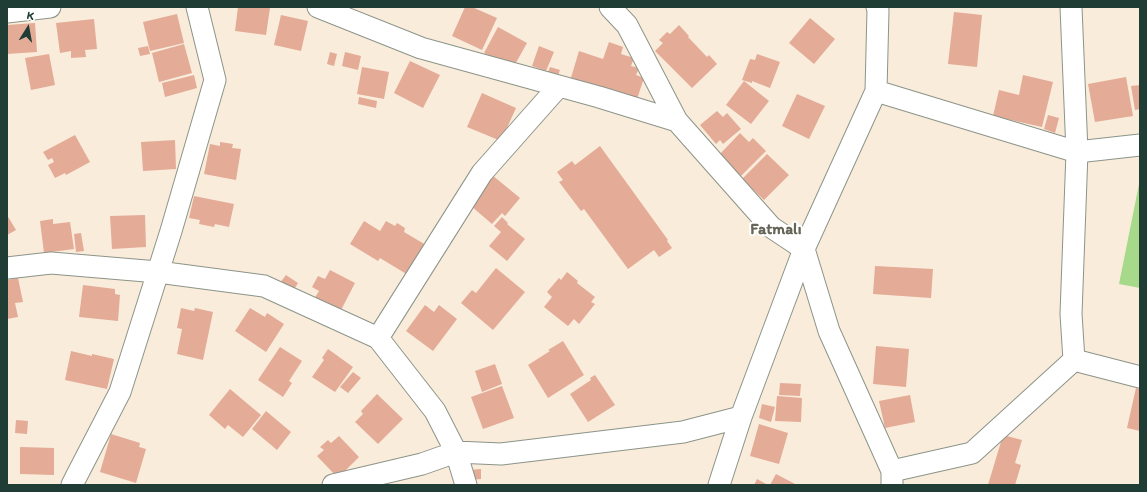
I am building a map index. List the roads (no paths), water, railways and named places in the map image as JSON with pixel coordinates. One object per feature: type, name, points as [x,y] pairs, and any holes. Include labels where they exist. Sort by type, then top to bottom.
[{"type":"street","points":[[7,12],[50,7]]},
{"type":"street","points":[[72,485],[120,392],[171,231],[215,80],[197,7]]},
{"type":"street","points":[[318,7],[421,48],[559,86],[677,121]]},
{"type":"street","points":[[610,7],[627,25],[677,121],[770,227],[804,249],[830,331],[892,478],[972,453],[1074,360]]},
{"type":"street","points":[[1071,7],[1077,152],[1071,314],[1074,360]]},
{"type":"street","points":[[719,485],[741,417],[804,249],[876,91],[881,8]]},
{"type":"street","points":[[378,338],[482,173],[559,86]]},
{"type":"street","points":[[876,91],[1077,152],[1140,145]]},
{"type":"street","points":[[7,268],[51,263],[158,272],[264,286],[378,338],[435,412],[456,452],[466,485]]},
{"type":"street","points":[[1074,360],[1140,377]]},
{"type":"street","points":[[333,485],[422,464],[456,452],[501,454],[684,432],[741,417]]},
{"type":"district","name":"Fatmalı","points":[[776,230]]}]
